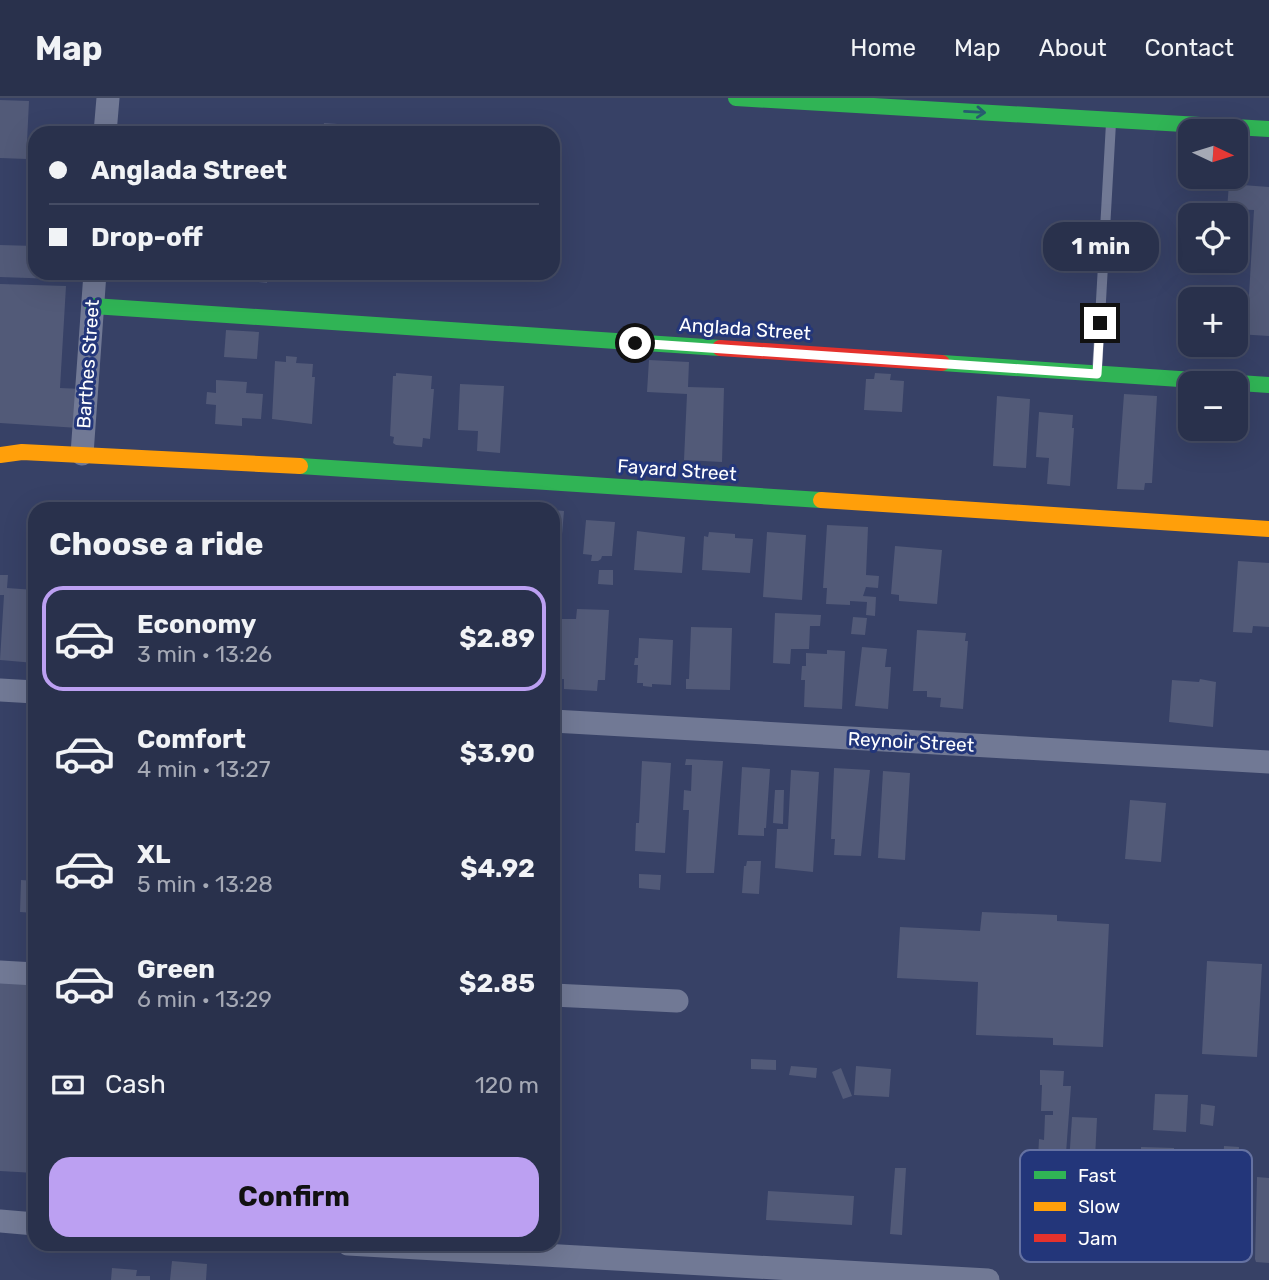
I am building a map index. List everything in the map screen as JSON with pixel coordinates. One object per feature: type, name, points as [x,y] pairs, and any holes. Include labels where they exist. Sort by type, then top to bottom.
[{"type":"street","points":[[106,126],[108,98]]},
{"type":"street","points":[[736,98],[1269,129]]},
{"type":"street","name":"Barthes Street","points":[[82,454],[95,280]]},
{"type":"street","name":"Anglada Street","points":[[93,306],[1269,385]]},
{"type":"street","name":"Fayard Street","points":[[0,455],[22,452],[82,454],[1054,513],[1269,529]]},
{"type":"street","points":[[0,690],[28,692]]},
{"type":"street","name":"Reynoir Street","points":[[560,722],[1269,762]]},
{"type":"street","points":[[0,972],[28,974]]},
{"type":"street","points":[[560,995],[677,1001]]},
{"type":"street","points":[[0,1221],[28,1223]]},
{"type":"street","points":[[472,1251],[988,1280]]},
{"type":"lane","points":[[1097,374],[1111,120]]},
{"type":"building","points":[[0,100],[29,101],[27,159],[0,158]]},
{"type":"building","points":[[324,123],[365,126],[324,126]]},
{"type":"building","points":[[1248,185],[1269,187],[1269,336],[1248,335],[1254,210],[1248,210],[1248,203],[1227,203],[1229,189],[1248,189]]},
{"type":"building","points":[[0,245],[28,246],[28,278],[0,277]]},
{"type":"building","points":[[239,280],[267,280],[267,283]]},
{"type":"building","points":[[0,284],[66,286],[60,388],[82,389],[79,428],[0,423]]},
{"type":"building","points":[[226,330],[259,332],[257,359],[224,357]]},
{"type":"building","points":[[286,356],[297,357],[296,363],[313,364],[312,377],[315,377],[312,424],[272,419],[275,361],[286,362]]},
{"type":"building","points":[[649,360],[689,362],[688,387],[724,388],[722,462],[684,460],[687,394],[647,392]]},
{"type":"building","points":[[396,373],[432,376],[431,389],[434,389],[430,439],[423,438],[422,447],[396,445],[393,443],[394,437],[390,436],[393,376],[396,376]]},
{"type":"building","points":[[875,373],[891,374],[890,380],[904,381],[902,412],[864,410],[866,379],[874,379]]},
{"type":"building","points":[[216,380],[247,382],[246,393],[263,394],[261,419],[242,418],[242,426],[215,424],[216,405],[206,404],[207,392],[216,393]]},
{"type":"building","points":[[460,384],[504,386],[500,453],[477,451],[478,431],[458,430]]},
{"type":"building","points":[[1124,394],[1157,396],[1152,483],[1145,483],[1144,490],[1117,489]]},
{"type":"building","points":[[997,396],[1030,399],[1026,468],[993,466]]},
{"type":"building","points":[[1039,412],[1073,415],[1070,486],[1047,484],[1049,458],[1036,457]]},
{"type":"building","points":[[560,511],[564,511],[560,558]]},
{"type":"building","points":[[586,520],[615,522],[612,556],[602,556],[598,561],[591,561],[592,555],[583,554]]},
{"type":"building","points":[[827,525],[868,527],[866,575],[879,576],[878,588],[866,587],[863,596],[876,597],[875,616],[866,615],[867,602],[850,601],[850,605],[826,604],[827,588],[823,588]]},
{"type":"building","points":[[637,531],[685,537],[682,573],[634,570]]},
{"type":"building","points":[[709,532],[735,534],[735,538],[753,539],[750,573],[702,570],[704,536],[708,537]]},
{"type":"building","points":[[767,532],[806,535],[802,600],[763,597]]},
{"type":"building","points":[[895,546],[942,550],[937,604],[899,601],[899,595],[891,594]]},
{"type":"building","points":[[1238,561],[1269,563],[1269,627],[1253,626],[1252,633],[1233,632]]},
{"type":"building","points":[[599,570],[613,570],[613,585],[598,584]]},
{"type":"building","points":[[0,575],[8,575],[7,588],[28,590],[28,662],[0,660],[4,595],[0,595]]},
{"type":"building","points":[[577,609],[609,610],[605,680],[598,680],[597,691],[564,689],[564,679],[560,679],[561,619],[576,619]]},
{"type":"building","points":[[775,613],[821,615],[820,626],[810,626],[809,649],[791,649],[790,664],[773,663]]},
{"type":"building","points":[[853,617],[867,618],[865,635],[851,634]]},
{"type":"building","points":[[691,627],[732,628],[730,690],[686,689],[686,679],[689,679]]},
{"type":"building","points":[[917,630],[966,633],[965,641],[968,641],[963,709],[940,707],[941,698],[927,697],[927,691],[913,691]]},
{"type":"building","points":[[639,638],[673,640],[671,685],[652,684],[652,687],[637,683],[638,665],[634,665],[635,658],[638,658]]},
{"type":"building","points":[[862,647],[887,649],[885,667],[891,667],[888,709],[855,706]]},
{"type":"building","points":[[827,650],[845,651],[842,709],[804,707],[805,680],[801,680],[802,666],[806,666],[806,653],[827,654]]},
{"type":"building","points":[[1200,679],[1216,682],[1213,727],[1169,722],[1172,680],[1199,682]]},
{"type":"building","points":[[686,759],[723,761],[714,873],[686,873],[689,810],[683,810],[684,790],[691,791],[692,765],[685,765]]},
{"type":"building","points":[[642,761],[671,763],[665,853],[635,851]]},
{"type":"building","points":[[742,767],[770,769],[764,836],[738,835]]},
{"type":"building","points":[[834,768],[870,770],[861,856],[834,855],[835,839],[831,839]]},
{"type":"building","points":[[791,770],[819,772],[813,872],[775,868],[777,829],[788,829]]},
{"type":"building","points":[[883,771],[910,773],[905,860],[878,858]]},
{"type":"building","points":[[775,790],[784,790],[783,824],[773,823]]},
{"type":"building","points":[[1130,800],[1166,803],[1161,862],[1125,859]]},
{"type":"building","points":[[747,861],[761,861],[759,894],[742,893],[744,866]]},
{"type":"building","points":[[639,874],[661,875],[660,890],[639,888]]},
{"type":"building","points":[[21,880],[28,880],[28,913],[20,912]]},
{"type":"building","points":[[982,912],[1057,915],[1057,921],[1109,924],[1103,1047],[1053,1045],[1053,1038],[976,1035],[978,982],[897,978],[900,927],[980,931]]},
{"type":"building","points":[[1207,961],[1262,964],[1257,1057],[1202,1054]]},
{"type":"building","points":[[0,982],[28,984],[28,1173],[0,1171]]},
{"type":"building","points":[[751,1059],[776,1060],[776,1070],[751,1069]]},
{"type":"building","points":[[791,1066],[817,1068],[816,1078],[789,1075]]},
{"type":"building","points":[[856,1066],[891,1069],[889,1097],[854,1095]]},
{"type":"building","points":[[841,1068],[852,1096],[843,1099],[832,1072]]},
{"type":"building","points":[[1040,1070],[1064,1071],[1063,1086],[1071,1086],[1066,1150],[1038,1150],[1039,1139],[1044,1140],[1045,1115],[1053,1115],[1053,1111],[1041,1111]]},
{"type":"building","points":[[1155,1094],[1188,1095],[1186,1132],[1153,1130]]},
{"type":"building","points":[[1201,1104],[1215,1106],[1213,1126],[1200,1124]]},
{"type":"building","points":[[1072,1117],[1097,1118],[1095,1150],[1070,1150]]},
{"type":"building","points":[[1224,1146],[1239,1147],[1239,1150],[1224,1150]]},
{"type":"building","points":[[1141,1147],[1174,1148],[1174,1150],[1141,1150]]},
{"type":"building","points":[[895,1168],[906,1168],[902,1235],[890,1234]]},
{"type":"building","points":[[1257,1177],[1269,1178],[1269,1263],[1256,1262],[1255,1259]]},
{"type":"building","points":[[768,1191],[854,1196],[852,1225],[766,1220]]},
{"type":"building","points":[[172,1261],[207,1264],[206,1280],[170,1280]]},
{"type":"building","points":[[112,1268],[137,1270],[136,1276],[150,1276],[150,1280],[111,1280]]},
{"type":"traffic: fast","points":[[736,98],[1269,129]]},
{"type":"traffic: fast","points":[[93,306],[720,348]]},
{"type":"traffic: fast","points":[[942,363],[1269,385]]},
{"type":"traffic: fast","points":[[300,466],[821,500]]},
{"type":"traffic: slow","points":[[0,455],[22,452],[300,466]]},
{"type":"traffic: slow","points":[[821,500],[1269,529]]},
{"type":"traffic: jam","points":[[720,348],[942,363]]},
{"type":"route","points":[[635,343],[1097,374],[1100,323]]}]
